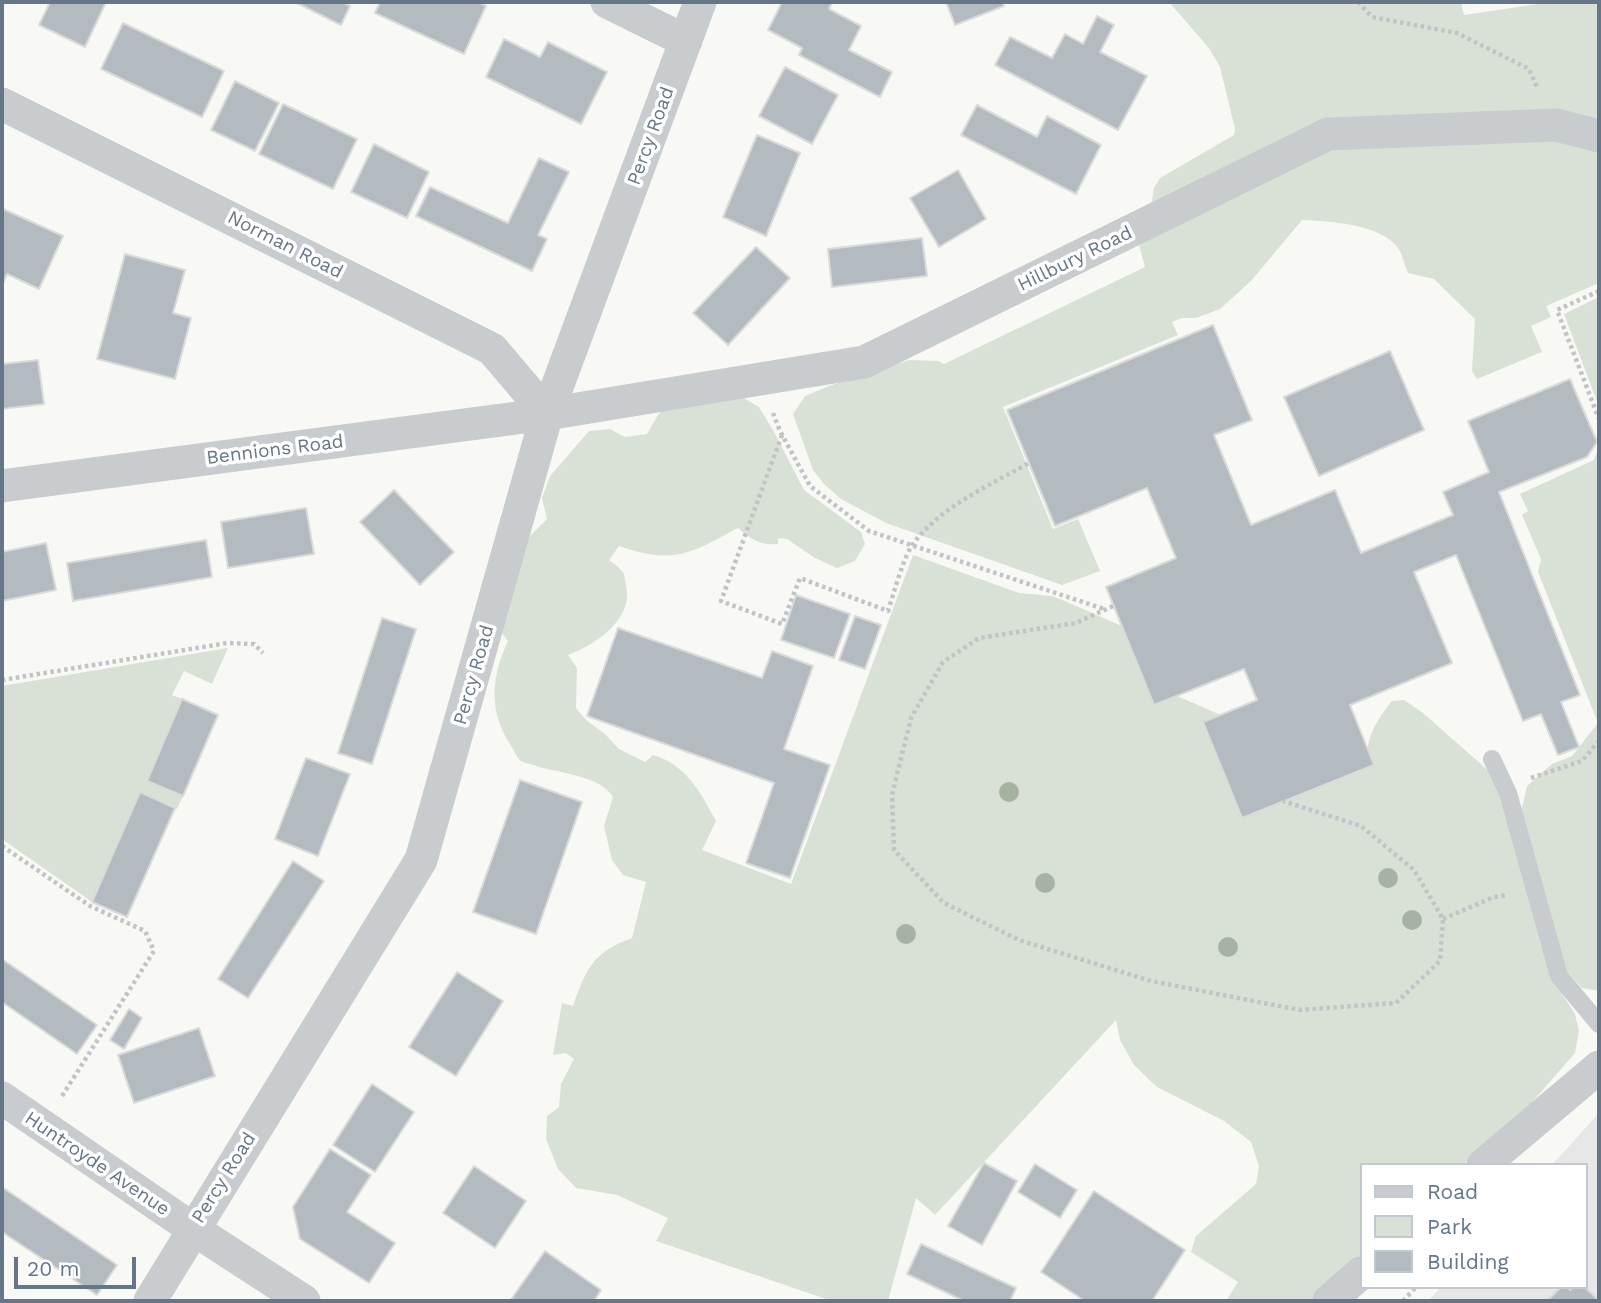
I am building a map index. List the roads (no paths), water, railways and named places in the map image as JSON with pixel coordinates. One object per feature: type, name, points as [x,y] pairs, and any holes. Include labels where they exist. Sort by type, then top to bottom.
[{"type":"street","points":[[607,2],[686,41]]},
{"type":"street","name":"Percy Road","points":[[150,1301],[421,860],[547,414],[700,2]]},
{"type":"street","name":"Norman Road","points":[[2,105],[492,348],[547,414]]},
{"type":"street","name":"Hillbury Road","points":[[547,414],[864,362],[1328,134],[1556,125],[1599,136]]},
{"type":"street","name":"Bennions Road","points":[[2,486],[547,414]]},
{"type":"street","points":[[1485,1163],[1599,1067]]},
{"type":"street","name":"Huntroyde Avenue","points":[[2,1098],[193,1229],[304,1301]]},
{"type":"street","points":[[1329,1301],[1360,1274]]},
{"type":"lane","points":[[1492,759],[1505,786],[1559,976],[1599,1024]]}]
